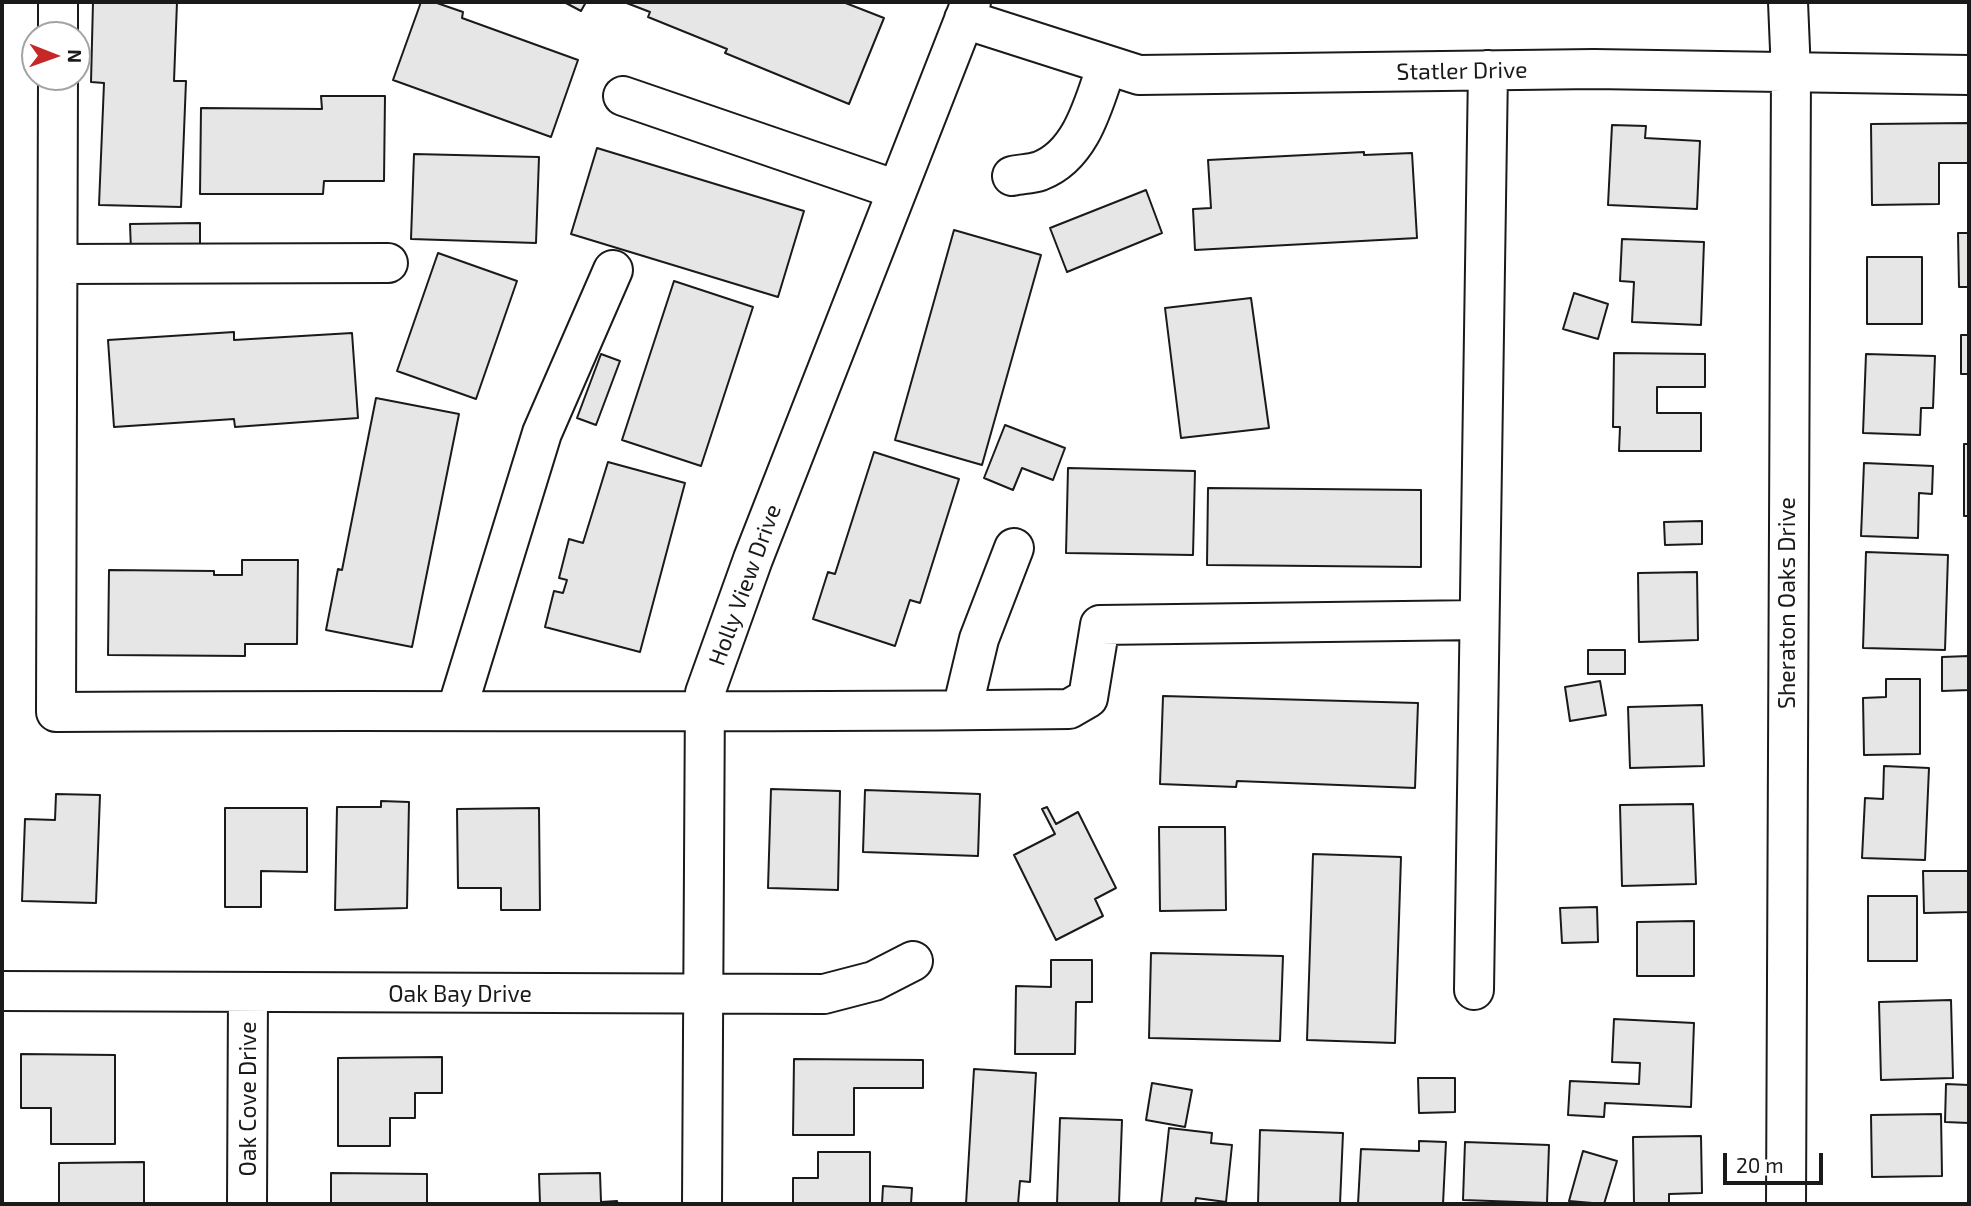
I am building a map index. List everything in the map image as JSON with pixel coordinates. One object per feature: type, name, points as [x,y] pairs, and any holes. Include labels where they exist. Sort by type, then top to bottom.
[{"type":"street","points":[[58,2],[58,21]]},
{"type":"street","name":"Sheraton Oaks Drive","points":[[1786,1204],[1791,73],[1788,2]]},
{"type":"street","name":"Statler Drive","points":[[967,10],[1139,75],[1594,69],[1969,75]]},
{"type":"street","name":"Holly View Drive","points":[[702,1204],[706,994],[705,693],[753,559],[967,10]]},
{"type":"street","points":[[1012,176],[1041,170],[1074,144],[1086,123],[1107,65]]},
{"type":"street","points":[[1474,990],[1488,71]]},
{"type":"street","points":[[58,91],[56,712],[457,709],[703,714],[1069,709],[1088,698],[1100,625],[1479,621]]},
{"type":"street","points":[[623,96],[897,190]]},
{"type":"street","points":[[58,264],[388,263]]},
{"type":"street","points":[[457,709],[542,433],[613,270]]},
{"type":"street","points":[[962,710],[978,639],[1014,548]]},
{"type":"street","name":"Oak Bay Drive","points":[[2,991],[248,994],[824,994],[874,981],[913,961]]},
{"type":"street","name":"Oak Cove Drive","points":[[247,1204],[248,994]]},
{"type":"building","points":[[93,2],[177,2],[174,81],[186,81],[181,207],[99,205],[104,83],[91,82]]},
{"type":"building","points":[[421,2],[434,2],[463,12],[462,18],[578,60],[551,137],[393,80]]},
{"type":"building","points":[[564,2],[586,2],[581,11]]},
{"type":"building","points":[[624,2],[843,2],[884,18],[849,104],[725,53],[727,49],[648,17],[650,12]]},
{"type":"building","points":[[1969,2],[1969,3],[1873,3]]},
{"type":"building","points":[[321,96],[385,96],[384,181],[324,181],[323,194],[200,194],[201,108],[322,109]]},
{"type":"building","points":[[1969,123],[1969,163],[1939,163],[1939,204],[1872,205],[1871,124]]},
{"type":"building","points":[[1612,125],[1646,126],[1645,138],[1700,141],[1697,209],[1608,205]]},
{"type":"building","points":[[597,148],[804,211],[778,297],[571,234]]},
{"type":"building","points":[[1364,152],[1364,155],[1412,153],[1417,238],[1195,250],[1193,209],[1211,208],[1208,160]]},
{"type":"building","points":[[414,154],[539,157],[536,243],[411,239]]},
{"type":"building","points":[[1146,190],[1162,233],[1067,272],[1050,228]]},
{"type":"building","points":[[200,223],[200,250],[131,251],[130,224]]},
{"type":"building","points":[[954,230],[1041,255],[982,465],[895,440]]},
{"type":"building","points":[[1958,233],[1969,233],[1969,287],[1959,287]]},
{"type":"building","points":[[1622,239],[1704,242],[1701,325],[1632,322],[1634,282],[1620,281]]},
{"type":"building","points":[[438,253],[517,281],[476,399],[397,371]]},
{"type":"building","points":[[1867,257],[1922,257],[1922,324],[1867,324]]},
{"type":"building","points":[[674,281],[753,307],[701,466],[622,440]]},
{"type":"building","points":[[1574,293],[1608,304],[1598,339],[1563,329]]},
{"type":"building","points":[[1251,298],[1269,428],[1181,438],[1165,308]]},
{"type":"building","points":[[234,332],[234,340],[352,333],[358,418],[235,427],[234,419],[114,427],[108,340]]},
{"type":"building","points":[[1961,335],[1969,335],[1969,374],[1961,374]]},
{"type":"building","points":[[1614,353],[1705,354],[1705,387],[1657,387],[1657,413],[1701,413],[1701,451],[1619,451],[1620,427],[1613,427]]},
{"type":"building","points":[[601,354],[620,361],[596,425],[577,418]]},
{"type":"building","points":[[1866,354],[1935,356],[1933,408],[1921,408],[1920,435],[1863,433]]},
{"type":"building","points":[[376,398],[459,414],[412,647],[326,630],[338,569],[342,570]]},
{"type":"building","points":[[1005,425],[1065,448],[1053,480],[1022,468],[1013,490],[984,478]]},
{"type":"building","points":[[1964,444],[1969,444],[1969,516],[1964,516]]},
{"type":"building","points":[[874,452],[959,479],[920,603],[910,600],[895,646],[813,619],[828,572],[835,574]]},
{"type":"building","points":[[608,462],[685,483],[640,652],[545,627],[554,591],[563,593],[567,580],[559,578],[569,539],[583,543]]},
{"type":"building","points":[[1864,463],[1933,466],[1932,494],[1919,493],[1918,538],[1861,536]]},
{"type":"building","points":[[1068,468],[1195,471],[1193,555],[1066,553]]},
{"type":"building","points":[[1208,488],[1421,490],[1421,567],[1207,565]]},
{"type":"building","points":[[1702,521],[1702,544],[1665,545],[1664,522]]},
{"type":"building","points":[[1866,552],[1948,555],[1945,650],[1863,648]]},
{"type":"building","points":[[242,560],[298,560],[297,644],[245,644],[245,656],[108,655],[109,570],[214,571],[214,575],[242,575]]},
{"type":"building","points":[[1697,572],[1698,640],[1639,642],[1638,573]]},
{"type":"building","points":[[1588,650],[1625,650],[1625,674],[1588,674]]},
{"type":"building","points":[[1969,656],[1969,690],[1942,691],[1942,657]]},
{"type":"building","points":[[1886,679],[1920,679],[1920,754],[1864,755],[1863,698],[1886,697]]},
{"type":"building","points":[[1600,681],[1606,715],[1570,721],[1565,687]]},
{"type":"building","points":[[1163,696],[1418,703],[1415,788],[1237,781],[1236,787],[1160,784]]},
{"type":"building","points":[[1702,705],[1704,766],[1630,768],[1628,707]]},
{"type":"building","points":[[1884,766],[1929,768],[1925,860],[1862,858],[1865,798],[1883,799]]},
{"type":"building","points":[[771,789],[840,791],[838,890],[768,888]]},
{"type":"building","points":[[865,790],[980,794],[978,856],[863,852]]},
{"type":"building","points":[[56,794],[100,795],[96,903],[22,901],[25,819],[55,820]]},
{"type":"building","points":[[381,801],[409,802],[407,908],[335,910],[337,807],[381,807]]},
{"type":"building","points":[[1693,804],[1696,884],[1622,886],[1620,805]]},
{"type":"building","points":[[1047,807],[1056,824],[1078,812],[1116,888],[1095,899],[1103,916],[1056,940],[1014,855],[1055,834],[1042,809]]},
{"type":"building","points":[[225,808],[307,808],[307,872],[261,871],[261,907],[225,907]]},
{"type":"building","points":[[539,808],[540,910],[501,910],[501,888],[458,888],[457,809]]},
{"type":"building","points":[[1159,827],[1225,827],[1226,910],[1160,911]]},
{"type":"building","points":[[1313,854],[1401,857],[1395,1043],[1307,1040]]},
{"type":"building","points":[[1923,871],[1969,871],[1969,912],[1924,913]]},
{"type":"building","points":[[1868,896],[1917,896],[1917,961],[1868,961]]},
{"type":"building","points":[[1597,907],[1598,942],[1562,943],[1560,908]]},
{"type":"building","points":[[1694,921],[1694,976],[1637,976],[1637,922]]},
{"type":"building","points":[[1151,953],[1283,956],[1280,1041],[1149,1038]]},
{"type":"building","points":[[1051,960],[1092,960],[1092,1002],[1076,1002],[1075,1054],[1015,1054],[1016,986],[1051,987]]},
{"type":"building","points":[[1951,1000],[1953,1078],[1881,1080],[1879,1002]]},
{"type":"building","points":[[1614,1019],[1694,1023],[1691,1107],[1605,1103],[1604,1117],[1568,1115],[1570,1081],[1639,1084],[1640,1063],[1612,1062]]},
{"type":"building","points":[[21,1054],[115,1055],[115,1144],[51,1144],[51,1108],[21,1108]]},
{"type":"building","points":[[442,1057],[442,1093],[415,1093],[415,1118],[390,1118],[390,1146],[338,1146],[338,1058]]},
{"type":"building","points":[[794,1059],[923,1060],[923,1088],[854,1088],[854,1135],[793,1135]]},
{"type":"building","points":[[974,1069],[1036,1073],[1030,1182],[1020,1181],[1018,1204],[966,1204]]},
{"type":"building","points":[[1418,1078],[1455,1078],[1455,1112],[1419,1113]]},
{"type":"building","points":[[1152,1083],[1192,1090],[1185,1127],[1146,1120]]},
{"type":"building","points":[[1946,1084],[1969,1085],[1969,1123],[1945,1122]]},
{"type":"building","points":[[1941,1114],[1942,1176],[1872,1177],[1871,1115]]},
{"type":"building","points":[[1060,1118],[1122,1120],[1119,1204],[1057,1204]]},
{"type":"building","points":[[1169,1128],[1212,1133],[1211,1143],[1232,1145],[1226,1202],[1196,1198],[1195,1204],[1161,1204]]},
{"type":"building","points":[[1260,1130],[1343,1133],[1340,1204],[1258,1204]]},
{"type":"building","points":[[1701,1136],[1702,1193],[1669,1194],[1669,1204],[1634,1204],[1633,1137]]},
{"type":"building","points":[[1419,1141],[1446,1142],[1443,1204],[1358,1204],[1361,1149],[1419,1151]]},
{"type":"building","points":[[1465,1142],[1549,1145],[1547,1203],[1463,1200]]},
{"type":"building","points":[[1583,1151],[1617,1161],[1604,1204],[1569,1201]]},
{"type":"building","points":[[818,1152],[870,1152],[870,1204],[793,1204],[793,1178],[818,1178]]},
{"type":"building","points":[[144,1162],[144,1204],[59,1204],[59,1163]]},
{"type":"building","points":[[331,1173],[427,1174],[427,1204],[331,1204]]},
{"type":"building","points":[[600,1173],[601,1202],[617,1201],[618,1204],[540,1204],[539,1174]]},
{"type":"building","points":[[883,1186],[912,1188],[911,1204],[882,1204]]}]
